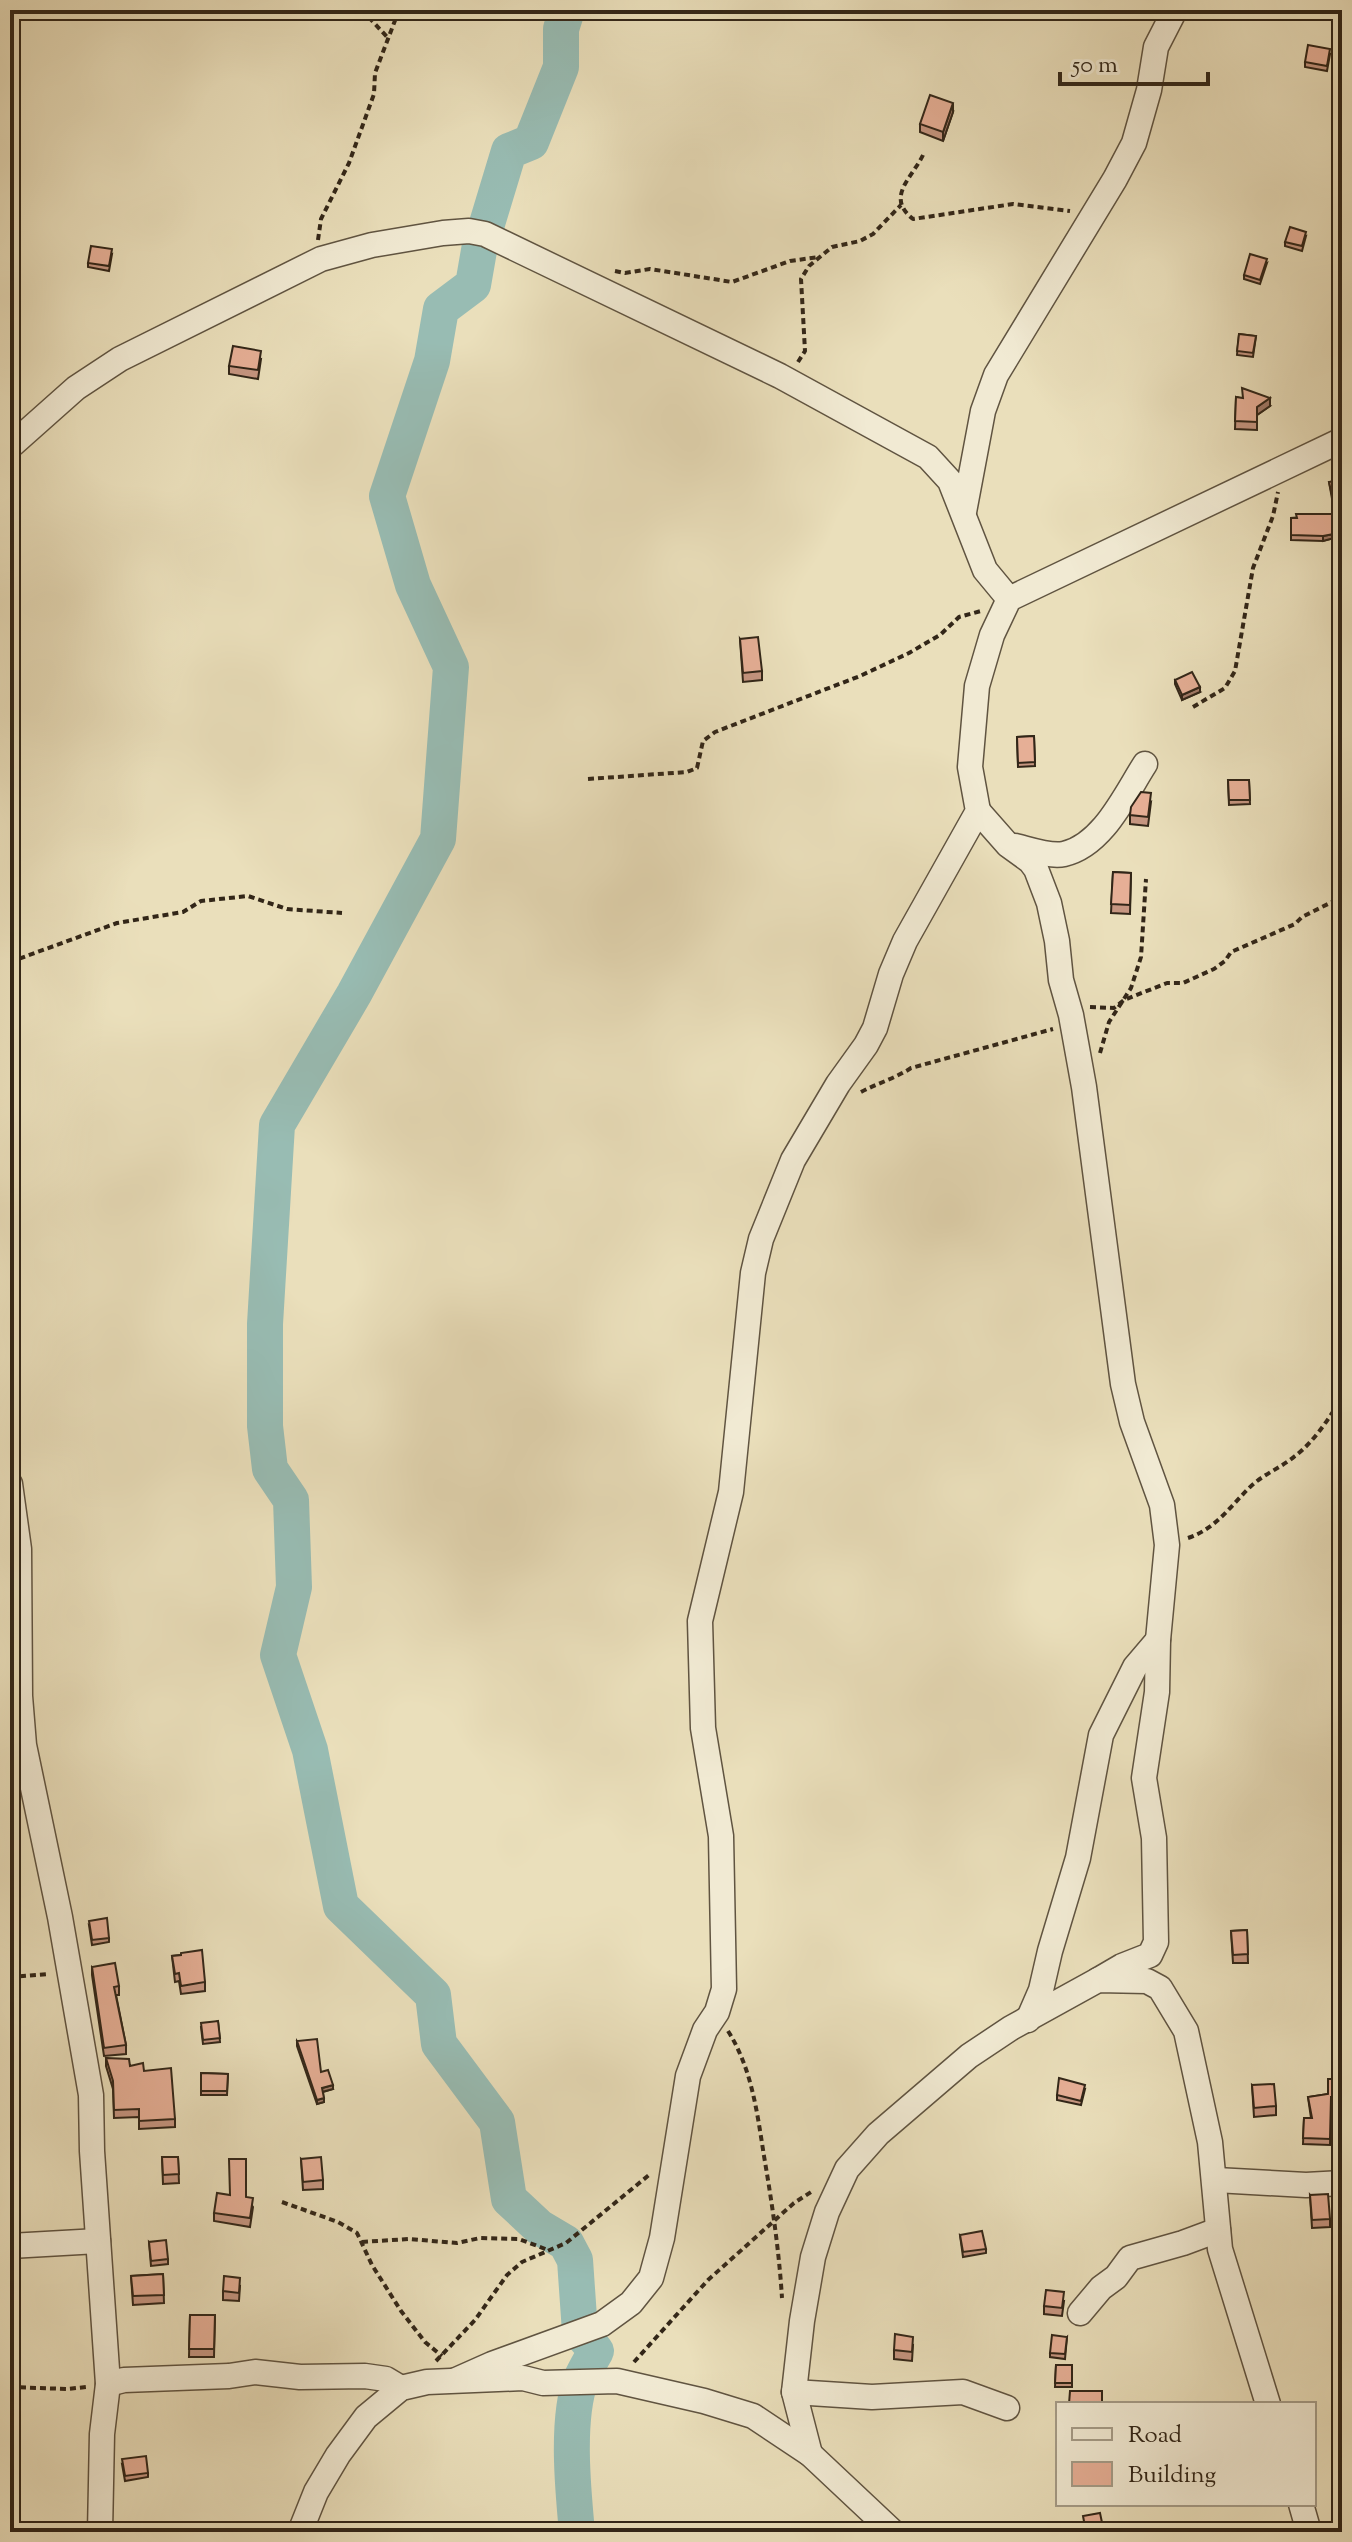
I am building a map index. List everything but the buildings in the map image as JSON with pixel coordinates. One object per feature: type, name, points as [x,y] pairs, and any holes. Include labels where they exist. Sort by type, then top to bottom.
[{"type":"street","points":[[964,512],[983,411],[996,375],[1134,143],[1149,90],[1156,47],[1175,10]]},
{"type":"street","points":[[11,440],[76,388],[120,359],[321,259],[372,245],[469,231],[485,234],[780,376],[928,457],[950,481],[985,570],[1009,599]]},
{"type":"street","points":[[810,2454],[794,2392],[802,2321],[813,2257],[827,2212],[847,2169],[878,2134],[969,2056],[1122,1966],[1150,1955],[1156,1942],[1154,1838],[1144,1778],[1157,1692],[1158,1640],[1167,1545],[1162,1505],[1132,1422],[1123,1384],[1084,1087],[1071,1015],[1061,980],[1049,903],[1030,861],[1008,845],[978,811],[970,767],[977,686],[992,635],[1009,599],[1342,440]]},
{"type":"street","points":[[1008,845],[1061,855],[1079,847],[1102,829],[1145,764]]},
{"type":"street","points":[[456,2380],[602,2324],[631,2303],[651,2278],[688,2076],[724,1989],[721,1836],[703,1728],[700,1621],[731,1492],[753,1273],[761,1239],[793,1160],[838,1084],[866,1045],[875,1028],[891,974],[905,941],[978,811]]},
{"type":"street","points":[[10,1484],[19,1549],[20,1696],[24,1745],[70,1972],[91,2095],[108,2384],[102,2434],[100,2532]]},
{"type":"street","points":[[1028,2020],[1041,1990],[1078,1858],[1101,1735],[1135,1667],[1158,1640]]},
{"type":"street","points":[[1098,1980],[1147,1981],[1160,1988],[1186,2031],[1216,2180],[1220,2249],[1267,2402]]},
{"type":"street","points":[[1216,2180],[1306,2185],[1342,2183]]},
{"type":"street","points":[[1080,2313],[1101,2288],[1116,2277],[1130,2258],[1218,2230]]},
{"type":"street","points":[[10,2246],[98,2241]]},
{"type":"street","points":[[108,2384],[124,2380],[229,2376],[255,2372],[300,2377],[365,2376],[386,2379],[401,2388]]},
{"type":"street","points":[[300,2532],[316,2492],[338,2455],[366,2417],[401,2388],[427,2382],[523,2378],[543,2383],[617,2381],[753,2416],[810,2454],[893,2532]]},
{"type":"street","points":[[794,2392],[872,2397],[963,2392],[1007,2408]]},
{"type":"street","points":[[1302,2506],[1309,2532]]},
{"type":"path","points":[[362,10],[389,39]]},
{"type":"path","points":[[321,259],[317,247],[321,219],[349,163],[374,94],[375,73],[399,10]]},
{"type":"path","points":[[923,155],[907,178],[900,197],[901,205],[913,219],[1013,204],[1093,214]]},
{"type":"path","points":[[780,376],[795,366],[805,351],[801,279],[832,247],[860,241],[873,234],[901,205]]},
{"type":"path","points":[[578,279],[605,268],[625,273],[650,269],[732,282],[790,261],[819,257]]},
{"type":"path","points":[[1193,707],[1225,688],[1235,671],[1253,568],[1273,516],[1283,467]]},
{"type":"path","points":[[588,779],[687,772],[697,768],[703,741],[715,732],[860,676],[940,635],[959,617],[1009,599]]},
{"type":"path","points":[[1084,1087],[1089,1083],[1109,1022],[1131,988],[1141,957],[1146,879]]},
{"type":"path","points":[[10,962],[117,923],[183,912],[201,901],[248,896],[287,909],[342,913]]},
{"type":"path","points":[[1167,1545],[1200,1534],[1230,1510],[1251,1486],[1294,1458],[1309,1444],[1342,1398]]},
{"type":"path","points":[[10,1977],[70,1972]]},
{"type":"path","points":[[717,2012],[739,2048],[752,2083],[775,2220],[783,2307]]},
{"type":"path","points":[[432,2364],[475,2320],[507,2275],[522,2262],[550,2251],[586,2229],[628,2191],[673,2157]]},
{"type":"path","points":[[617,2381],[708,2280],[794,2203],[847,2169]]},
{"type":"path","points":[[282,2202],[338,2222],[357,2233],[372,2265],[401,2311],[425,2342],[442,2356]]},
{"type":"path","points":[[362,2242],[409,2239],[457,2243],[480,2238],[519,2239],[550,2251]]},
{"type":"path","points":[[10,2387],[67,2389],[108,2384]]},
{"type":"waterway","points":[[486,227],[509,151],[531,142],[561,67],[561,29],[567,10]]},
{"type":"waterway","points":[[481,239],[473,285],[441,309],[432,361],[387,496],[413,585],[451,667],[438,839],[354,994],[277,1125],[265,1324],[265,1426],[270,1469],[291,1500],[294,1587],[278,1655],[310,1750],[341,1906],[433,1995],[439,2044],[497,2122],[509,2199],[539,2227],[566,2243],[575,2260],[580,2332],[596,2351],[581,2379],[573,2414],[577,2532]]}]
